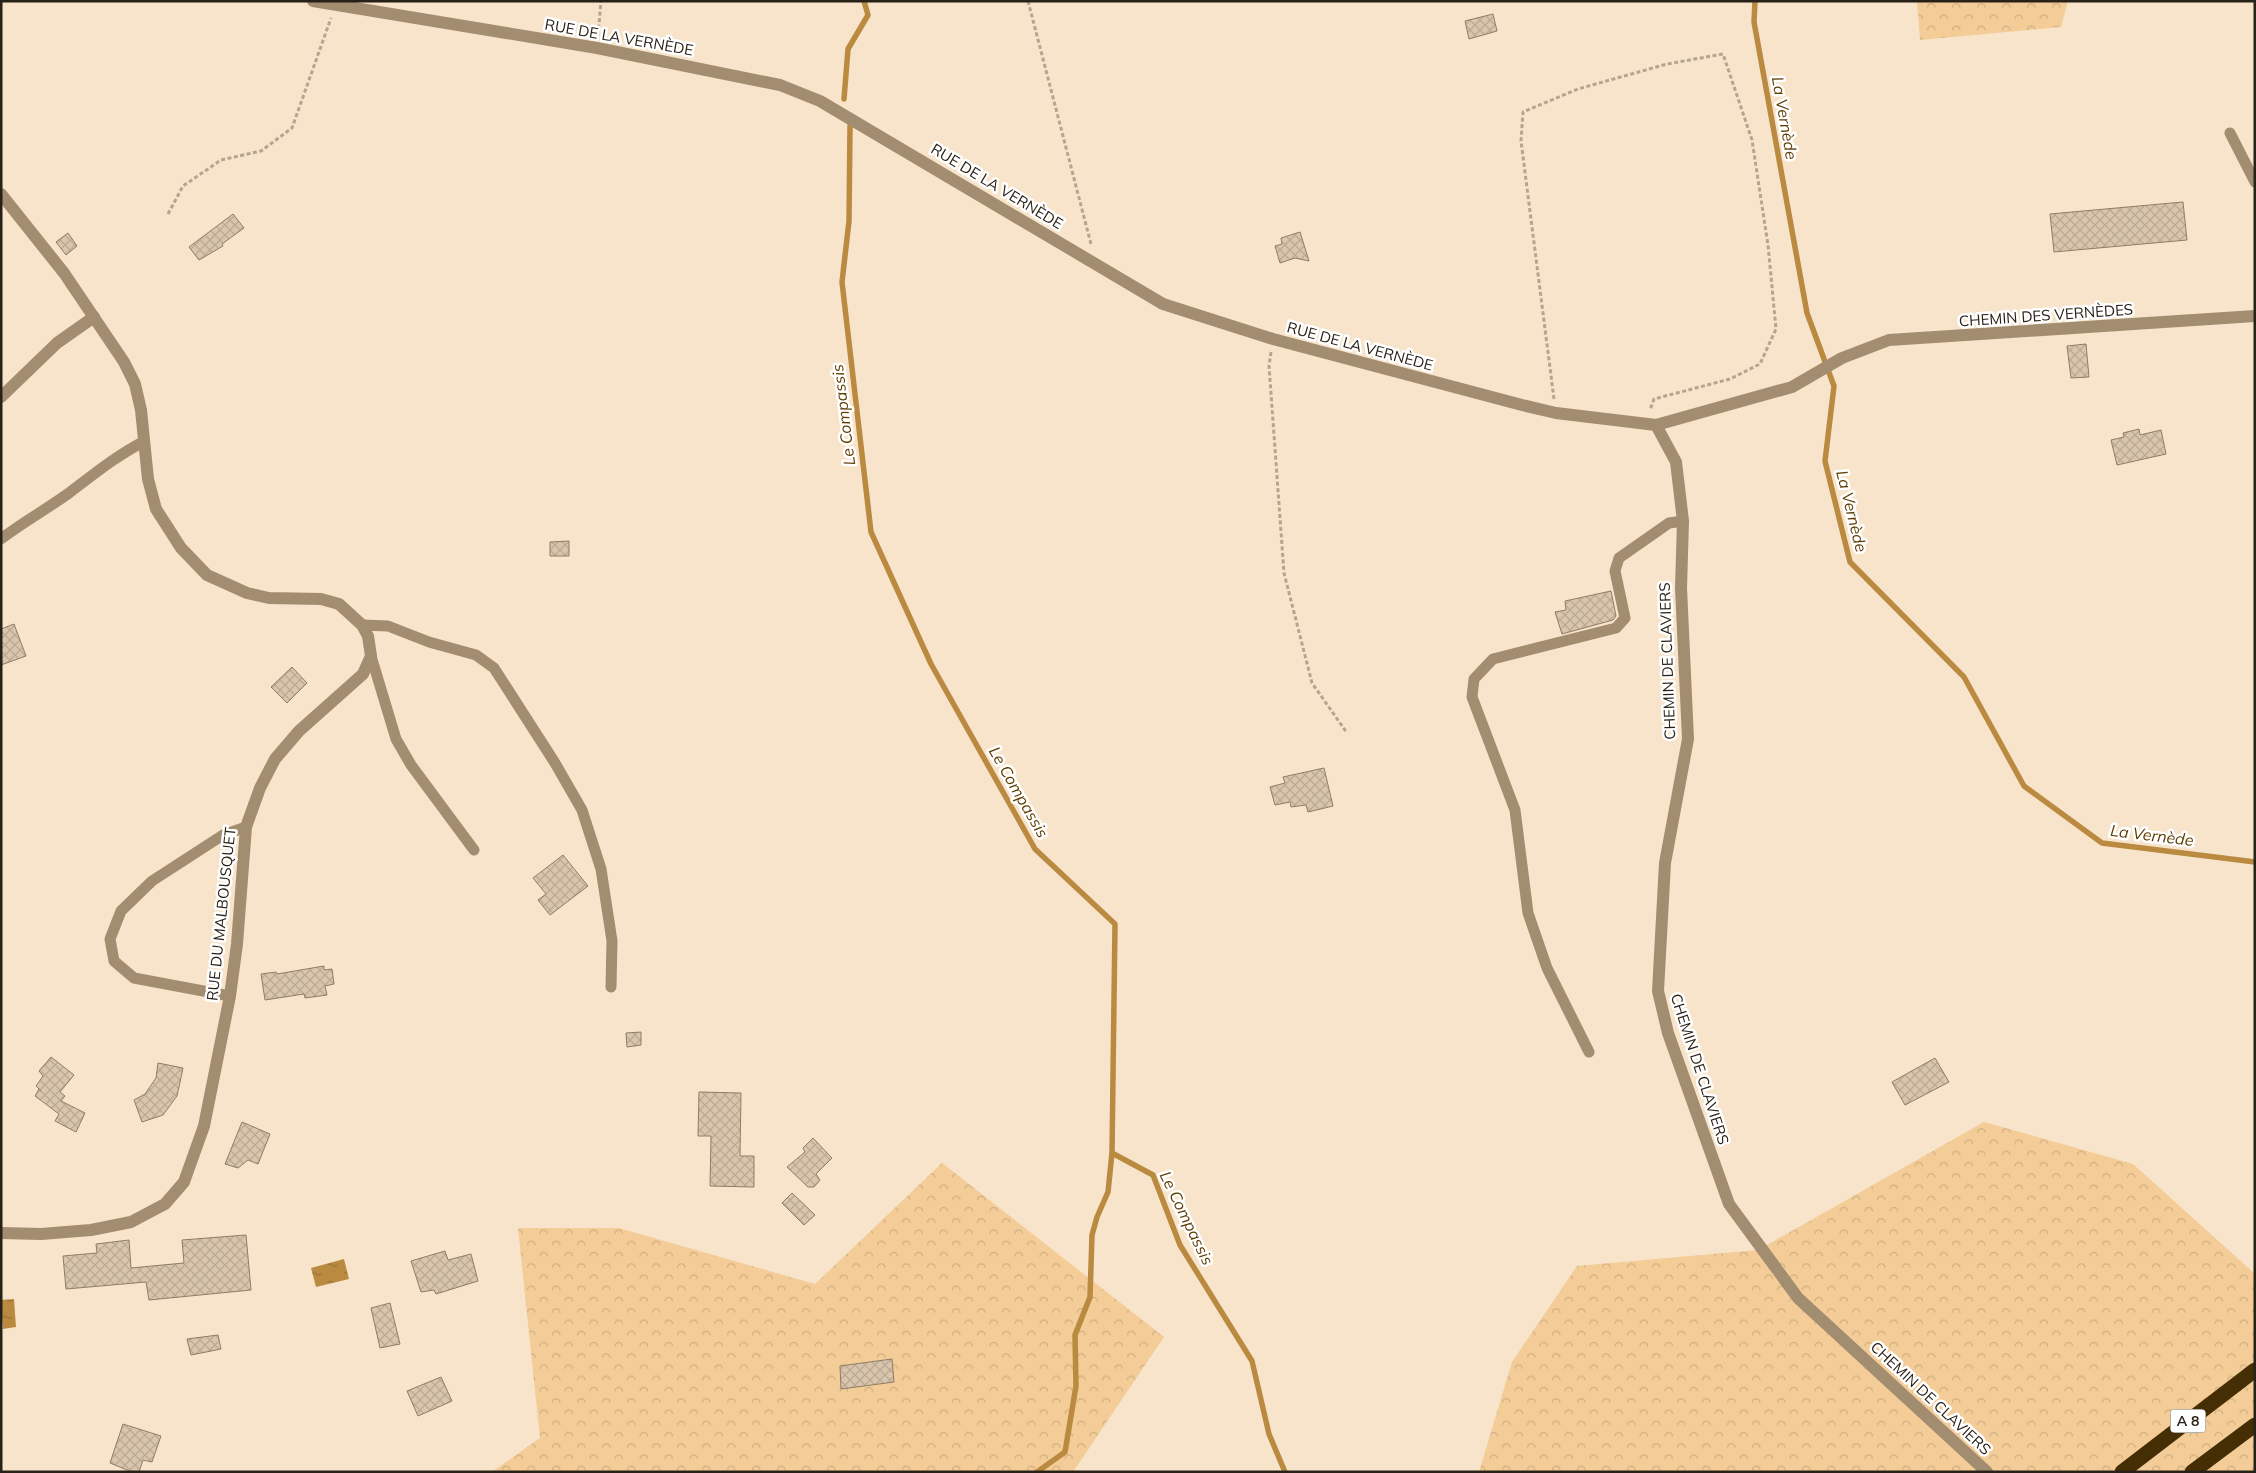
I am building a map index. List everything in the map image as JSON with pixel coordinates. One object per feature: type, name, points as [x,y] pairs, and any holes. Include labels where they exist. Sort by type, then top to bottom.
[{"type":"highway","name":"A 8","points":[[2122,1472],[2255,1370]]},
{"type":"highway","points":[[2192,1472],[2255,1425]]},
{"type":"street","name":"RUE DE LA VERNÈDE","points":[[313,1],[597,48],[780,85],[820,101],[1163,304],[1273,340],[1556,413],[1656,425]]},
{"type":"street","points":[[1,194],[64,273],[124,362],[135,384],[141,410],[148,479],[156,509],[181,548],[207,575],[247,594],[269,598],[322,599],[340,604],[362,625],[368,636],[371,656]]},
{"type":"street","name":"CHEMIN DES VERNÈDES","points":[[1656,425],[1792,387],[1842,358],[1889,340],[2255,316]]},
{"type":"street","points":[[1,397],[56,343],[94,317]]},
{"type":"street","name":"CHEMIN DE CLAVIERS","points":[[1656,425],[1676,462],[1683,521],[1681,588],[1688,739],[1665,863],[1658,991],[1668,1033],[1729,1204],[1798,1298],[1987,1472]]},
{"type":"street","name":"RUE DU MALBOUSQUET","points":[[1,1233],[42,1234],[91,1230],[131,1222],[165,1204],[184,1182],[204,1126],[230,996],[237,944],[246,827],[260,788],[275,760],[299,731],[363,674],[371,656]]},
{"type":"lane","points":[[2230,133],[2255,182]]},
{"type":"lane","points":[[1,539],[67,494],[118,455],[143,442]]},
{"type":"lane","points":[[1589,1052],[1547,968],[1528,913],[1515,810],[1472,697],[1474,679],[1493,659],[1616,628],[1625,618],[1615,571],[1619,558],[1669,523],[1683,521]]},
{"type":"lane","points":[[362,625],[388,626],[429,642],[476,655],[494,668],[555,763],[582,810],[601,868],[612,941],[611,987]]},
{"type":"lane","points":[[371,656],[396,739],[411,765],[474,850]]},
{"type":"lane","points":[[230,996],[134,978],[114,961],[110,939],[121,911],[152,881],[223,835],[246,827]]},
{"type":"path","points":[[597,48],[601,1]]},
{"type":"path","points":[[1028,1],[1092,241],[1088,259]]},
{"type":"path","points":[[168,214],[183,186],[221,160],[260,151],[292,128],[329,26],[334,5]]},
{"type":"path","points":[[1556,413],[1521,140],[1523,112],[1578,89],[1667,64],[1723,54],[1752,140],[1768,245],[1776,329],[1760,364],[1730,380],[1654,400],[1649,408],[1656,425]]},
{"type":"path","points":[[1273,340],[1269,366],[1284,573],[1312,684],[1347,733]]},
{"type":"green space","points":[[1917,1],[2068,1],[2061,27],[1920,40]]},
{"type":"green space","points":[[1984,1122],[2133,1164],[2255,1274],[2255,1472],[1479,1472],[1512,1362],[1577,1266],[1758,1250]]},
{"type":"green space","points":[[942,1163],[1164,1337],[1073,1472],[492,1472],[540,1438],[518,1228],[619,1228],[815,1284]]},
{"type":"water","points":[[344,1259],[349,1279],[316,1287],[311,1268]]},
{"type":"water","points":[[14,1299],[16,1327],[3,1329],[1,1300]]},
{"type":"building","points":[[1493,14],[1497,31],[1469,39],[1465,21]]},
{"type":"building","points":[[2183,202],[2187,240],[2054,252],[2050,214]]},
{"type":"building","points":[[233,214],[244,228],[222,244],[223,246],[199,260],[189,247]]},
{"type":"building","points":[[1300,232],[1309,261],[1295,258],[1280,263],[1275,246],[1282,244],[1281,238]]},
{"type":"building","points":[[68,233],[77,246],[66,255],[56,242]]},
{"type":"building","points":[[2086,344],[2089,377],[2071,378],[2067,346]]},
{"type":"building","points":[[2139,429],[2140,435],[2161,430],[2166,454],[2117,465],[2111,440],[2124,437],[2123,433]]},
{"type":"building","points":[[569,541],[569,556],[550,556],[550,542]]},
{"type":"building","points":[[1611,591],[1616,616],[1613,620],[1562,634],[1555,612],[1566,610],[1565,601]]},
{"type":"building","points":[[14,624],[26,656],[1,665],[1,629]]},
{"type":"building","points":[[292,667],[307,683],[287,703],[271,687]]},
{"type":"building","points":[[1324,768],[1333,806],[1308,812],[1306,805],[1291,807],[1290,802],[1275,805],[1270,787],[1285,783],[1283,777]]},
{"type":"building","points":[[563,855],[588,886],[550,915],[538,900],[546,894],[533,878]]},
{"type":"building","points":[[324,966],[324,970],[332,969],[334,984],[325,986],[327,995],[305,998],[304,994],[265,1000],[261,974],[276,972],[277,974]]},
{"type":"building","points":[[641,1032],[641,1045],[627,1047],[626,1033]]},
{"type":"building","points":[[51,1057],[74,1075],[60,1092],[65,1096],[61,1101],[85,1113],[76,1132],[55,1121],[59,1114],[35,1096],[39,1089],[36,1086],[43,1076],[39,1071]]},
{"type":"building","points":[[1935,1058],[1949,1082],[1905,1105],[1892,1082]]},
{"type":"building","points":[[158,1063],[183,1068],[177,1096],[163,1115],[142,1122],[134,1100],[145,1094],[156,1078]]},
{"type":"building","points":[[699,1092],[741,1093],[740,1156],[754,1156],[754,1187],[710,1186],[711,1136],[698,1136]]},
{"type":"building","points":[[242,1122],[270,1134],[258,1164],[248,1160],[238,1168],[225,1164]]},
{"type":"building","points":[[813,1138],[832,1158],[816,1174],[820,1180],[814,1187],[808,1187],[787,1167],[805,1152],[803,1148]]},
{"type":"building","points":[[792,1193],[815,1215],[804,1225],[782,1203]]},
{"type":"building","points":[[246,1235],[251,1290],[149,1300],[146,1282],[66,1289],[63,1256],[97,1253],[96,1244],[129,1240],[131,1268],[184,1263],[182,1240]]},
{"type":"building","points":[[445,1251],[448,1260],[471,1254],[478,1281],[436,1294],[434,1290],[421,1292],[411,1261]]},
{"type":"building","points":[[390,1303],[400,1344],[380,1348],[371,1308]]},
{"type":"building","points":[[218,1335],[221,1349],[191,1355],[187,1339]]},
{"type":"building","points":[[892,1359],[894,1382],[841,1389],[840,1366]]},
{"type":"building","points":[[441,1377],[452,1401],[418,1416],[407,1391]]},
{"type":"building","points":[[123,1424],[161,1436],[152,1462],[143,1460],[139,1472],[132,1472],[110,1463]]},
{"type":"waterway","name":"Le Compassis","points":[[844,99],[848,49],[868,15],[864,1]]},
{"type":"waterway","name":"La Vernède","points":[[1755,1],[1754,22],[1807,313],[1834,386],[1825,461],[1850,562],[1964,677],[2024,786],[2102,843],[2255,862]]},
{"type":"waterway","name":"Le Compassis","points":[[850,126],[849,221],[842,282],[871,532],[931,664],[1035,849],[1115,924],[1112,1153],[1108,1192],[1097,1217],[1092,1235],[1090,1297],[1075,1335],[1076,1386],[1065,1452],[1037,1472]]},
{"type":"waterway","name":"Le Compassis","points":[[1112,1153],[1153,1175],[1180,1245],[1252,1361],[1269,1434],[1285,1472]]}]
